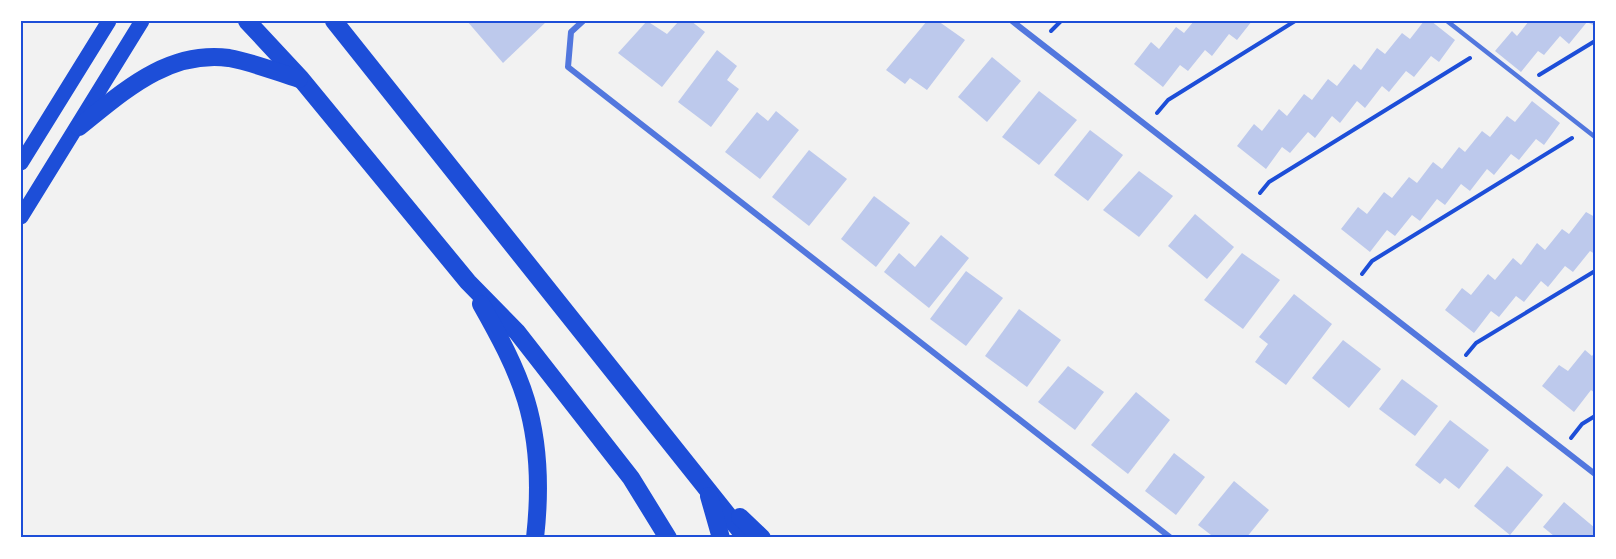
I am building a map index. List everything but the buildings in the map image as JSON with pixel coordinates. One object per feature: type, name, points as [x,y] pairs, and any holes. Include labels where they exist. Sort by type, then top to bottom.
[{"type":"highway","points":[[247,21],[302,80],[468,282],[517,332],[631,478],[668,538]]},
{"type":"highway","points":[[334,21],[746,538]]},
{"type":"highway","points":[[348,21],[356,47]]},
{"type":"highway","points":[[79,127],[146,75],[191,60],[229,58],[302,80]]},
{"type":"highway","points":[[468,282],[499,337],[526,400],[536,461],[538,507],[535,538]]},
{"type":"highway","points":[[706,485],[721,538]]},
{"type":"highway","points":[[706,485],[733,538]]},
{"type":"highway","points":[[706,485],[762,538]]},
{"type":"main road","points":[[21,163],[110,21]]},
{"type":"main road","points":[[21,217],[79,127],[142,21]]},
{"type":"street","points":[[584,21],[571,32],[568,67],[1171,538]]},
{"type":"street","points":[[1012,21],[1595,474]]},
{"type":"lane","points":[[1447,21],[1595,138]]},
{"type":"path","points":[[1146,125],[1168,100],[1295,21]]},
{"type":"path","points":[[1525,83],[1595,41]]},
{"type":"path","points":[[1248,205],[1269,182],[1484,50]]},
{"type":"path","points":[[1352,286],[1372,261],[1585,130]]},
{"type":"path","points":[[1456,367],[1476,343],[1595,271]]},
{"type":"path","points":[[1562,449],[1582,424],[1595,416]]}]
